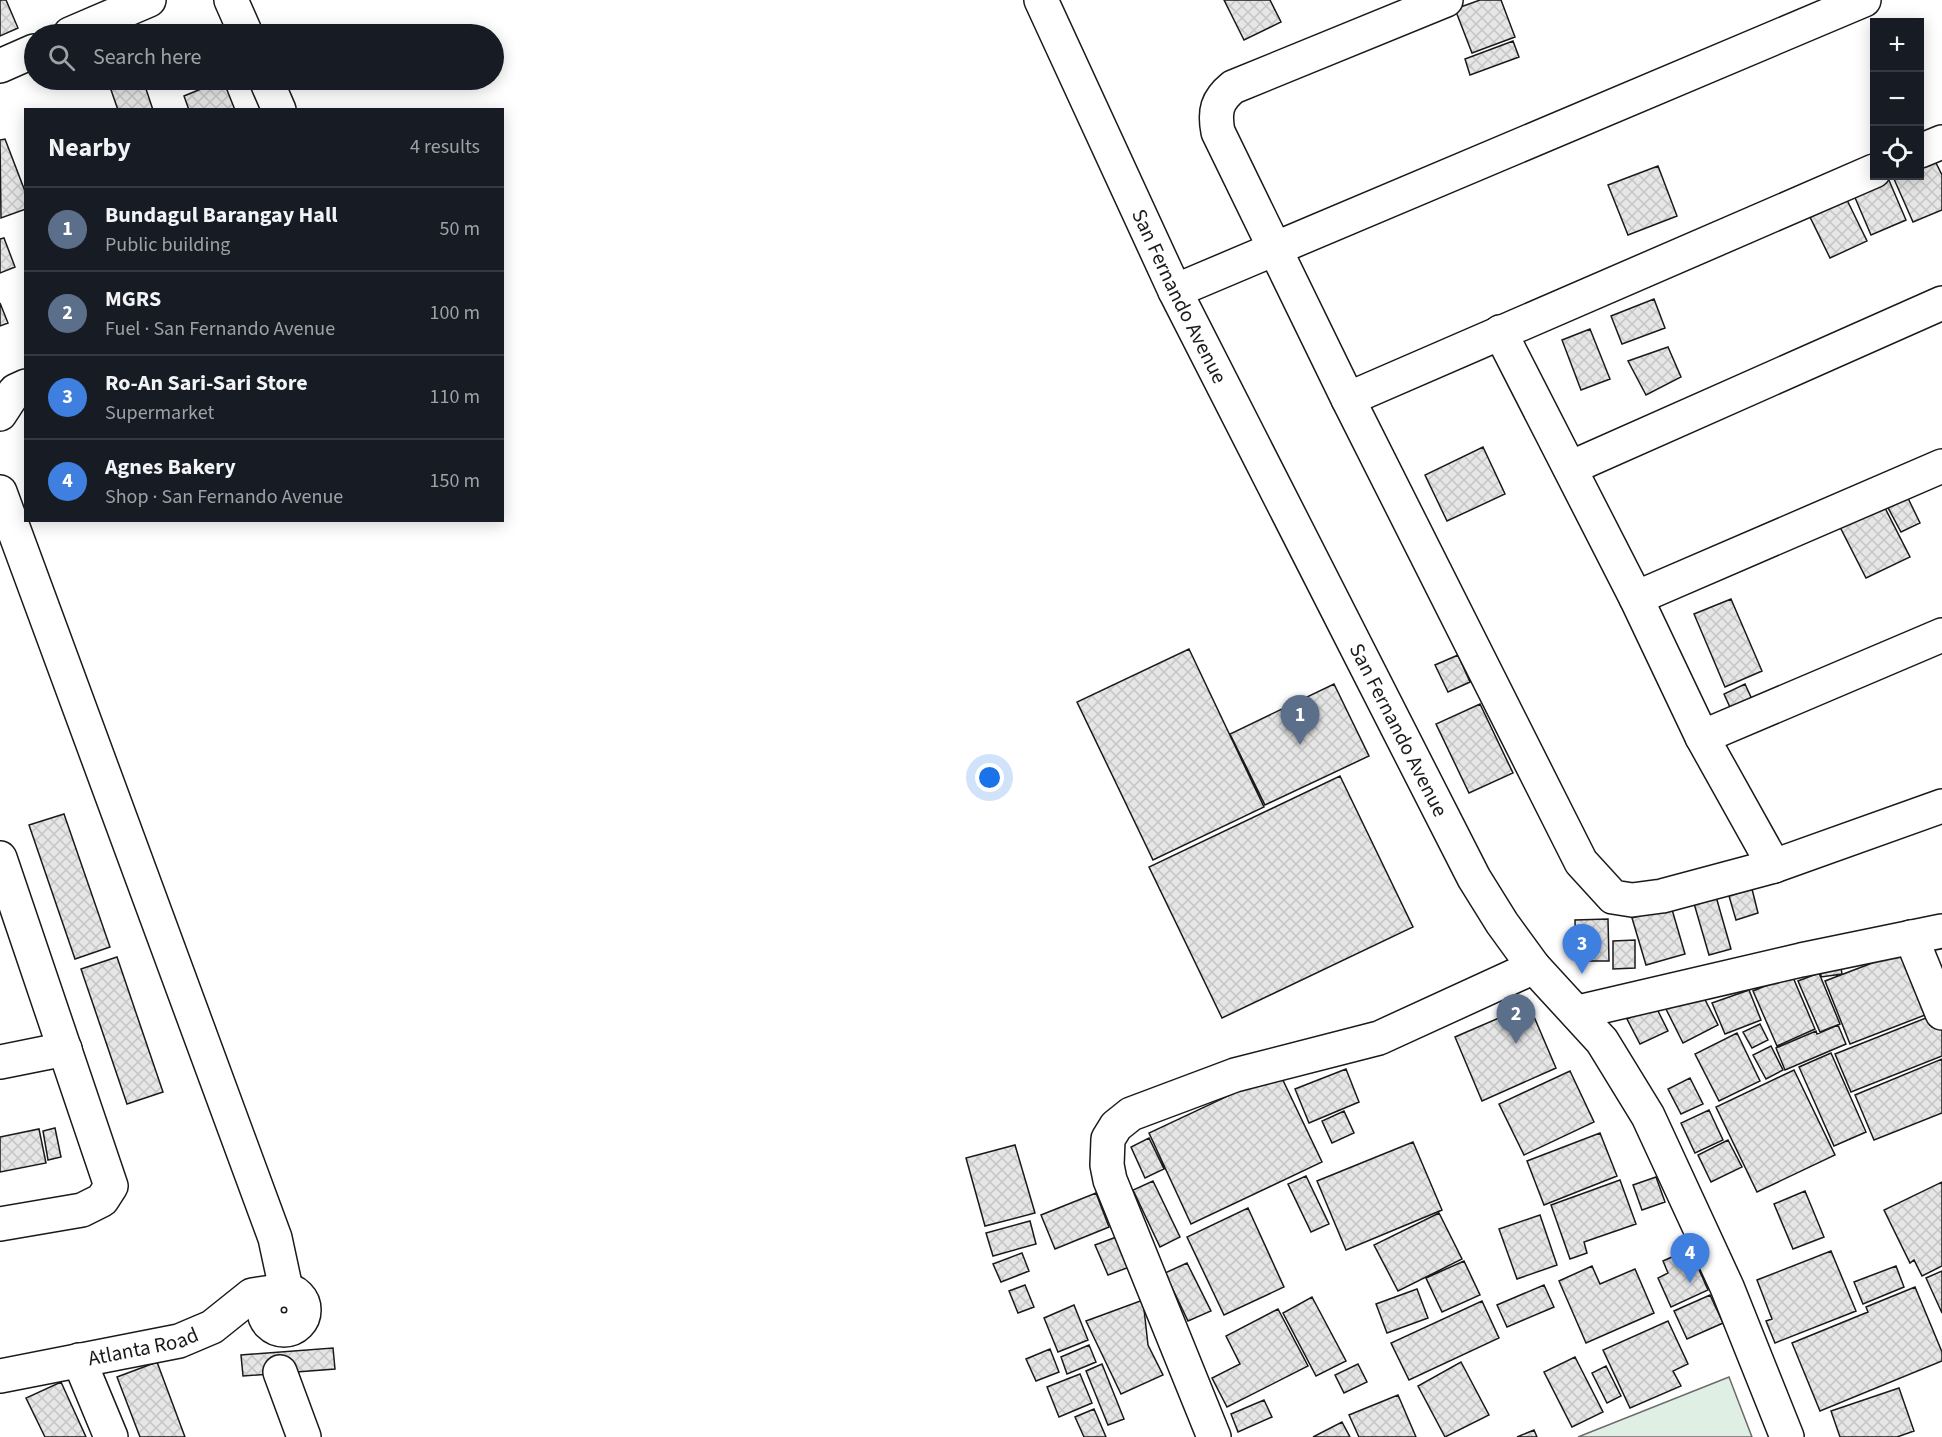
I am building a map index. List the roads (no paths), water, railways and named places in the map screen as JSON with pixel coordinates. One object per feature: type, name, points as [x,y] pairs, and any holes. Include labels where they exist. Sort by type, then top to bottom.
[{"type":"street","points":[[82,24],[98,10],[149,0]]},
{"type":"street","points":[[231,0],[242,24]]},
{"type":"street","name":"San Fernando Avenue","points":[[1041,0],[1175,291],[1473,878],[1534,968],[1578,1012],[1602,1041],[1648,1116],[1727,1287],[1786,1437]]},
{"type":"street","points":[[1446,0],[1246,82],[1222,96],[1216,111],[1218,132],[1273,248],[1573,848],[1601,887],[1612,897],[1632,900],[1662,896],[1774,866],[1942,806]]},
{"type":"street","points":[[1175,291],[1864,0]]},
{"type":"street","points":[[0,66],[24,55]]},
{"type":"street","points":[[270,90],[278,108]]},
{"type":"street","points":[[1924,149],[1942,142]]},
{"type":"street","points":[[1348,399],[1870,173]]},
{"type":"street","points":[[1570,468],[1942,303]]},
{"type":"street","points":[[1500,332],[1636,598],[1702,737],[1774,866]]},
{"type":"street","points":[[0,414],[15,391],[24,387]]},
{"type":"street","points":[[1636,598],[1942,466]]},
{"type":"street","points":[[0,492],[275,1238],[279,1290],[299,1295],[306,1308],[302,1322],[290,1330],[277,1351],[304,1437]]},
{"type":"street","points":[[1702,737],[1942,635]]},
{"type":"street","points":[[0,858],[9,912],[65,1049],[111,1186],[102,1200],[82,1210],[0,1224]]},
{"type":"street","points":[[1578,1012],[1927,934],[1942,1013]]},
{"type":"street","points":[[1214,1437],[1110,1180],[1108,1139],[1116,1126],[1131,1114],[1235,1075],[1379,1038],[1534,968]]},
{"type":"street","points":[[0,1062],[65,1049]]},
{"type":"street","name":"Atlanta Road","points":[[0,1376],[179,1341],[198,1335],[212,1327],[252,1296],[279,1290]]},
{"type":"street","points":[[79,1360],[111,1437]]},
{"type":"place","name":"Bundagul Barangay Hall","points":[[1300,745]]},
{"type":"place","name":"Ro-An Sari-Sari Store","points":[[1582,974]]},
{"type":"place","name":"MGRS","points":[[1516,1044]]},
{"type":"place","name":"Agnes Bakery","points":[[1690,1283]]}]
